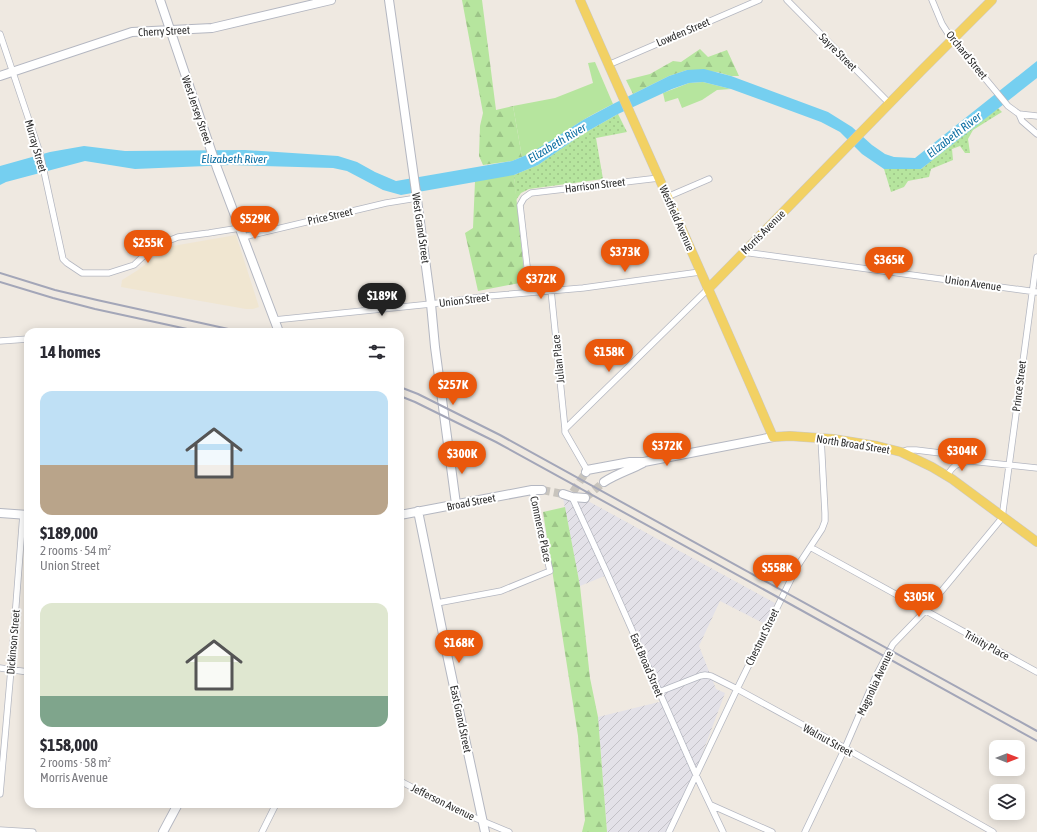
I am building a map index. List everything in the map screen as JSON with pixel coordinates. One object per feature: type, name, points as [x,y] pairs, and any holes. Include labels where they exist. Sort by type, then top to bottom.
[{"type":"main road","name":"Westfield Avenue","points":[[580,0],[773,437]]},
{"type":"main road","name":"Morris Avenue","points":[[708,289],[992,0]]},
{"type":"main road","name":"North Broad Street","points":[[773,437],[790,436],[847,441],[901,452],[932,466],[1002,515],[1037,542]]},
{"type":"street","name":"West Jersey Street","points":[[160,0],[217,168],[277,328]]},
{"type":"street","name":"Cherry Street","points":[[0,76],[132,32],[212,28],[331,0]]},
{"type":"street","name":"West Grand Street","points":[[389,0],[431,304],[435,347],[456,504]]},
{"type":"street","name":"Lowden Street","points":[[608,65],[759,0]]},
{"type":"street","name":"Sayre Street","points":[[787,0],[890,103]]},
{"type":"street","name":"Orchard Street","points":[[932,0],[942,24],[952,39],[1008,106],[1037,134]]},
{"type":"street","name":"Murray Street","points":[[0,34],[40,153],[63,259],[65,261],[82,273],[109,273],[134,265],[153,247],[178,237],[209,234],[240,228]]},
{"type":"street","points":[[1018,114],[1037,116]]},
{"type":"street","name":"Harrison Street","points":[[530,292],[520,205],[524,198],[531,193],[659,178]]},
{"type":"street","points":[[667,197],[709,179]]},
{"type":"street","name":"Price Street","points":[[243,237],[416,195]]},
{"type":"street","name":"Union Avenue","points":[[743,252],[1034,292]]},
{"type":"street","name":"Prince Street","points":[[1002,515],[1034,292],[1037,257]]},
{"type":"street","name":"Union Street","points":[[274,320],[530,292],[583,288],[700,272]]},
{"type":"street","name":"Morris Avenue","points":[[565,429],[708,289]]},
{"type":"street","name":"Julian Place","points":[[551,290],[565,429]]},
{"type":"street","points":[[0,341],[24,338]]},
{"type":"street","points":[[565,429],[565,432],[586,471]]},
{"type":"street","name":"North Broad Street","points":[[586,471],[630,462],[644,462],[773,437]]},
{"type":"street","name":"Chestnut Street","points":[[669,832],[797,567],[822,529],[825,521],[825,513],[821,438]]},
{"type":"street","points":[[901,452],[916,450],[957,455],[970,461]]},
{"type":"street","points":[[947,476],[951,468],[959,463],[970,461],[1037,468]]},
{"type":"street","name":"North Broad Street","points":[[604,482],[612,476],[631,469],[644,462]]},
{"type":"street","name":"Broad Street","points":[[404,514],[532,490],[542,490]]},
{"type":"street","name":"Commerce Place","points":[[437,603],[501,591],[550,571],[532,490]]},
{"type":"street","points":[[563,494],[585,498]]},
{"type":"street","name":"East Broad Street","points":[[573,495],[659,692],[723,832]]},
{"type":"street","name":"East Grand Street","points":[[418,511],[485,832]]},
{"type":"street","points":[[0,513],[24,514]]},
{"type":"street","name":"Magnolia Avenue","points":[[805,832],[876,676],[893,644],[925,611],[1002,518],[1002,515]]},
{"type":"street","name":"Dickinson Street","points":[[0,794],[24,525]]},
{"type":"street","name":"Trinity Place","points":[[810,547],[1037,672]]},
{"type":"street","points":[[0,668],[24,671]]},
{"type":"street","name":"Walnut Street","points":[[659,692],[700,676],[711,676],[844,748],[981,829],[993,832]]},
{"type":"street","name":"Jefferson Avenue","points":[[404,783],[451,808],[509,832]]},
{"type":"street","points":[[711,805],[772,832]]},
{"type":"street","points":[[164,832],[176,808]]},
{"type":"street","points":[[262,832],[274,808]]},
{"type":"street","points":[[0,830],[33,832]]},
{"type":"shaded area","points":[[236,235],[259,307],[246,309],[121,287],[122,280],[138,270],[167,247]]},
{"type":"shaded area","points":[[577,495],[775,603],[765,624],[720,601],[699,646],[716,689],[725,693],[673,832],[607,832],[598,717],[663,701],[607,575],[580,586],[563,498]]},
{"type":"green space","points":[[462,0],[482,0],[496,110],[513,106],[522,157],[512,161],[483,165],[479,156],[480,126],[483,113]]},
{"type":"green space","points":[[700,49],[708,57],[727,50],[739,76],[731,76],[717,72],[687,70],[669,76],[633,94],[626,80],[650,74],[673,61],[681,62]]},
{"type":"green space","points":[[595,62],[613,104],[583,120],[538,150],[522,157],[513,106],[555,98],[593,83],[588,63]]},
{"type":"green space","points":[[703,82],[731,89],[717,90],[702,100],[682,108],[678,98],[665,102],[663,93],[689,83]]},
{"type":"green space","points":[[998,108],[1002,112],[973,130],[968,139],[970,153],[965,153],[960,146],[952,149],[953,160],[931,169],[929,177],[908,181],[904,187],[891,192],[884,169],[921,169]]},
{"type":"green space","points":[[618,114],[627,132],[596,138],[603,179],[529,189],[521,193],[516,200],[514,175],[538,165],[581,135]]},
{"type":"green space","points":[[514,175],[525,282],[478,291],[465,233],[473,228],[475,181]]},
{"type":"green space","points":[[565,507],[580,586],[590,678],[598,717],[607,832],[582,832],[585,820],[578,736],[543,512]]},
{"type":"water","name":"Elizabeth River","points":[[1037,61],[1037,78],[921,169],[884,169],[862,154],[840,132],[821,122],[731,89],[703,82],[689,83],[672,89],[618,114],[581,135],[538,165],[514,175],[401,195],[383,190],[347,171],[333,168],[230,165],[135,169],[85,161],[6,182],[0,185],[0,166],[50,152],[84,146],[125,151],[245,150],[338,156],[357,162],[396,181],[512,161],[529,154],[583,120],[669,76],[687,70],[704,69],[731,76],[828,112],[852,127],[872,145],[885,154],[894,157],[915,158]]},
{"type":"tunnel","points":[[573,492],[586,472]]},
{"type":"tunnel","points":[[585,498],[604,482]]},
{"type":"tunnel","points":[[542,490],[563,494]]},
{"type":"railway","points":[[0,273],[55,290],[224,328]]},
{"type":"railway","points":[[0,282],[95,309],[183,328]]},
{"type":"railway","points":[[404,389],[500,435],[1037,731]]},
{"type":"railway","points":[[404,398],[496,442],[1037,741]]}]
